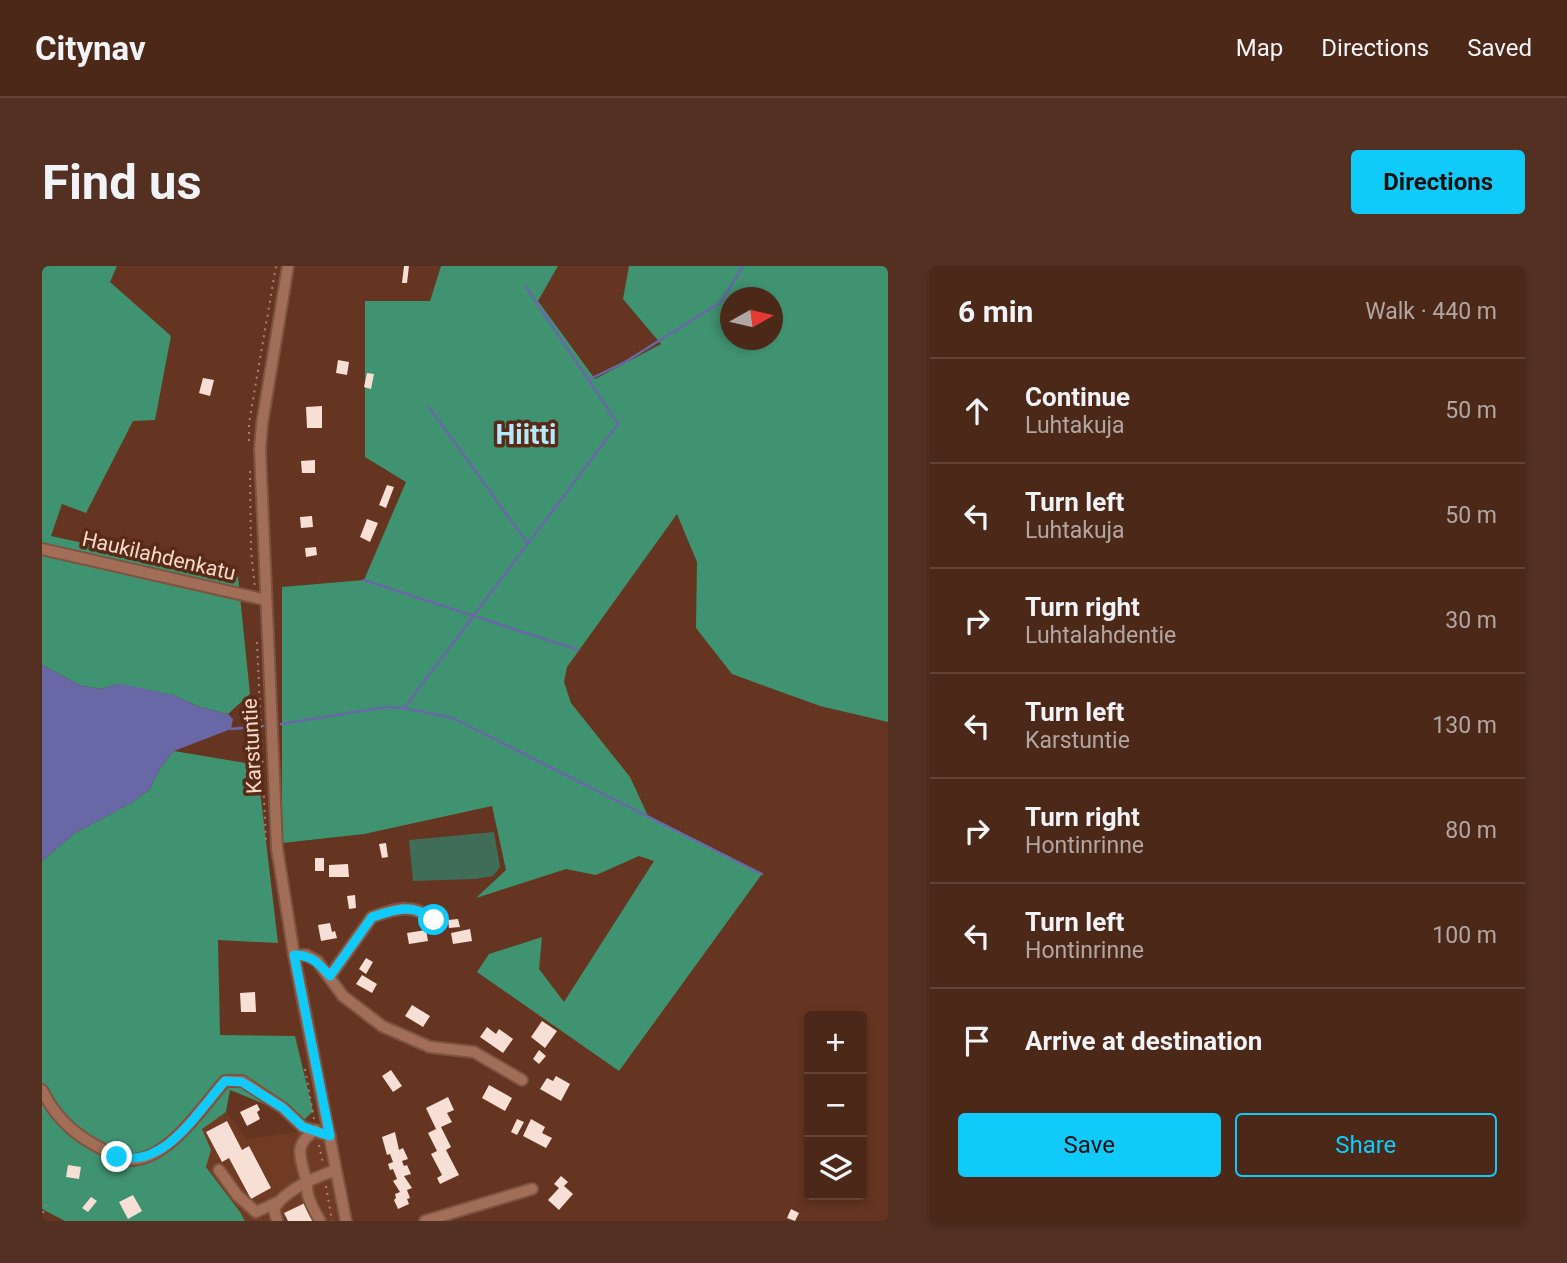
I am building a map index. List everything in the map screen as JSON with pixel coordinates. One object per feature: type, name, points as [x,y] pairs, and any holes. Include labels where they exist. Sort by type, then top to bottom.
[{"type":"street","name":"Karstuntie","points":[[288,266],[260,449],[277,848],[294,955],[346,1221]]},
{"type":"street","name":"Haukilahdenkatu","points":[[42,550],[267,600]]},
{"type":"street","points":[[330,976],[372,917],[407,909],[422,909],[434,920]]},
{"type":"street","points":[[294,955],[306,955],[317,961],[343,996],[382,1026],[430,1047],[474,1052],[522,1080]]},
{"type":"street","points":[[42,1090],[51,1108],[80,1136],[117,1157],[131,1160],[148,1157],[165,1147],[225,1081],[231,1080],[242,1082],[283,1108],[303,1127],[330,1136]]},
{"type":"street","points":[[316,1130],[305,1137],[300,1148],[300,1159],[308,1196],[320,1221]]},
{"type":"street","points":[[219,1170],[237,1195],[256,1212],[278,1202],[307,1182],[337,1170]]},
{"type":"street","points":[[425,1221],[532,1189]]},
{"type":"street","points":[[277,1221],[274,1209],[278,1202]]},
{"type":"path","points":[[258,664],[261,742]]},
{"type":"path","points":[[43,1213],[47,1202]]},
{"type":"shaded area","points":[[42,665],[82,686],[101,689],[117,684],[173,695],[200,707],[228,714],[233,719],[231,729],[174,751],[159,770],[150,789],[133,802],[75,833],[42,861]]},
{"type":"shaded area","points":[[226,1112],[247,1139],[316,1130],[330,1136],[346,1221],[245,1221],[206,1167],[201,1129]]},
{"type":"green space","points":[[42,266],[117,266],[110,282],[171,336],[155,420],[133,421],[86,513],[62,504],[51,536],[238,577],[250,694],[228,714],[200,707],[173,695],[117,684],[101,689],[82,686],[42,665]]},
{"type":"green space","points":[[441,266],[558,266],[538,301],[595,379],[661,344],[623,299],[629,266],[888,266],[888,722],[820,706],[732,674],[696,628],[697,562],[677,514],[567,667],[564,682],[571,703],[630,777],[648,816],[762,874],[619,1071],[477,972],[489,954],[542,937],[539,969],[564,1002],[654,861],[639,856],[596,875],[566,869],[476,898],[506,870],[492,806],[364,834],[282,843],[282,587],[364,580],[406,482],[365,457],[365,301],[430,301]]},
{"type":"green space","points":[[174,751],[257,765],[278,943],[218,940],[220,1035],[295,1036],[313,1111],[304,1120],[230,1090],[226,1112],[202,1129],[211,1150],[206,1167],[245,1221],[65,1221],[42,1209],[42,861],[75,833],[133,802],[150,789],[159,770]]},
{"type":"green space","points":[[494,832],[500,867],[493,876],[413,881],[409,840]]},
{"type":"building","points":[[404,266],[409,266],[407,283],[402,283]]},
{"type":"building","points":[[338,360],[349,362],[347,375],[336,373]]},
{"type":"building","points":[[367,373],[374,374],[371,389],[364,387]]},
{"type":"building","points":[[203,378],[214,380],[210,396],[199,393]]},
{"type":"building","points":[[322,406],[322,428],[307,428],[306,407]]},
{"type":"building","points":[[315,460],[315,473],[302,473],[301,461]]},
{"type":"building","points":[[387,485],[394,487],[386,508],[379,505]]},
{"type":"building","points":[[312,516],[313,527],[301,528],[300,517]]},
{"type":"building","points":[[367,519],[378,523],[370,542],[360,537]]},
{"type":"building","points":[[316,547],[317,555],[306,557],[305,548]]},
{"type":"building","points":[[386,843],[388,857],[382,858],[379,844]]},
{"type":"building","points":[[315,858],[324,858],[324,871],[315,871]]},
{"type":"building","points":[[348,864],[349,877],[329,877],[329,865]]},
{"type":"building","points":[[355,895],[356,908],[349,909],[347,896]]},
{"type":"building","points":[[458,919],[460,927],[449,928],[448,920]]},
{"type":"building","points":[[330,923],[337,938],[321,941],[318,925]]},
{"type":"building","points":[[470,929],[472,941],[453,944],[451,933]]},
{"type":"building","points":[[426,930],[428,941],[409,944],[407,933]]},
{"type":"building","points":[[366,958],[373,962],[366,974],[359,969]]},
{"type":"building","points":[[362,975],[377,984],[372,993],[356,984]]},
{"type":"building","points":[[255,992],[256,1012],[241,1012],[240,993]]},
{"type":"building","points":[[412,1005],[430,1016],[423,1027],[405,1016]]},
{"type":"building","points":[[542,1021],[557,1031],[545,1048],[531,1037]]},
{"type":"building","points":[[487,1027],[496,1034],[499,1029],[513,1039],[503,1053],[480,1037]]},
{"type":"building","points":[[539,1050],[546,1056],[539,1064],[533,1059]]},
{"type":"building","points":[[391,1070],[402,1086],[393,1092],[382,1076]]},
{"type":"building","points":[[556,1076],[570,1084],[561,1101],[540,1089],[547,1078],[553,1081]]},
{"type":"building","points":[[489,1085],[512,1098],[505,1111],[482,1098]]},
{"type":"building","points":[[448,1097],[454,1110],[447,1113],[452,1122],[441,1127],[451,1147],[446,1150],[459,1175],[440,1184],[437,1178],[442,1175],[431,1154],[437,1151],[428,1133],[436,1129],[426,1108]]},
{"type":"building","points":[[257,1104],[260,1119],[247,1126],[240,1112]]},
{"type":"building","points":[[517,1119],[524,1122],[517,1135],[511,1132]]},
{"type":"building","points":[[531,1119],[545,1127],[542,1133],[552,1138],[546,1148],[523,1136]]},
{"type":"building","points":[[227,1121],[242,1150],[249,1146],[271,1188],[251,1199],[229,1158],[222,1162],[206,1132]]},
{"type":"building","points":[[395,1132],[399,1150],[403,1148],[408,1159],[402,1161],[411,1174],[404,1176],[412,1188],[407,1190],[409,1204],[398,1209],[394,1200],[395,1194],[400,1192],[393,1181],[397,1179],[388,1164],[393,1162],[390,1154],[387,1155],[382,1137]]},
{"type":"building","points":[[68,1165],[81,1167],[79,1179],[66,1177]]},
{"type":"building","points":[[561,1176],[568,1182],[564,1186],[573,1194],[559,1210],[548,1200],[559,1188],[554,1184]]},
{"type":"building","points":[[133,1195],[142,1211],[128,1219],[119,1202]]},
{"type":"building","points":[[91,1197],[97,1201],[88,1212],[82,1208]]},
{"type":"building","points":[[305,1203],[315,1221],[288,1221],[284,1213]]},
{"type":"building","points":[[791,1209],[799,1213],[795,1221],[787,1218]]},
{"type":"waterway","points":[[588,380],[625,362],[721,302],[743,266]]},
{"type":"waterway","points":[[404,708],[618,424],[526,287]]},
{"type":"waterway","points":[[429,407],[528,544]]},
{"type":"waterway","points":[[364,580],[578,650]]},
{"type":"waterway","points":[[281,724],[386,707],[453,718],[762,874]]},
{"type":"waterway","points":[[231,729],[263,726]]},
{"type":"district","name":"Hiitti","points":[[526,434]]},
{"type":"route","points":[[117,1157],[131,1160],[148,1157],[165,1147],[225,1081],[231,1080],[242,1082],[283,1108],[303,1127],[330,1136],[294,955],[306,955],[317,961],[330,976],[372,917],[385,912],[422,909],[434,920]]}]
